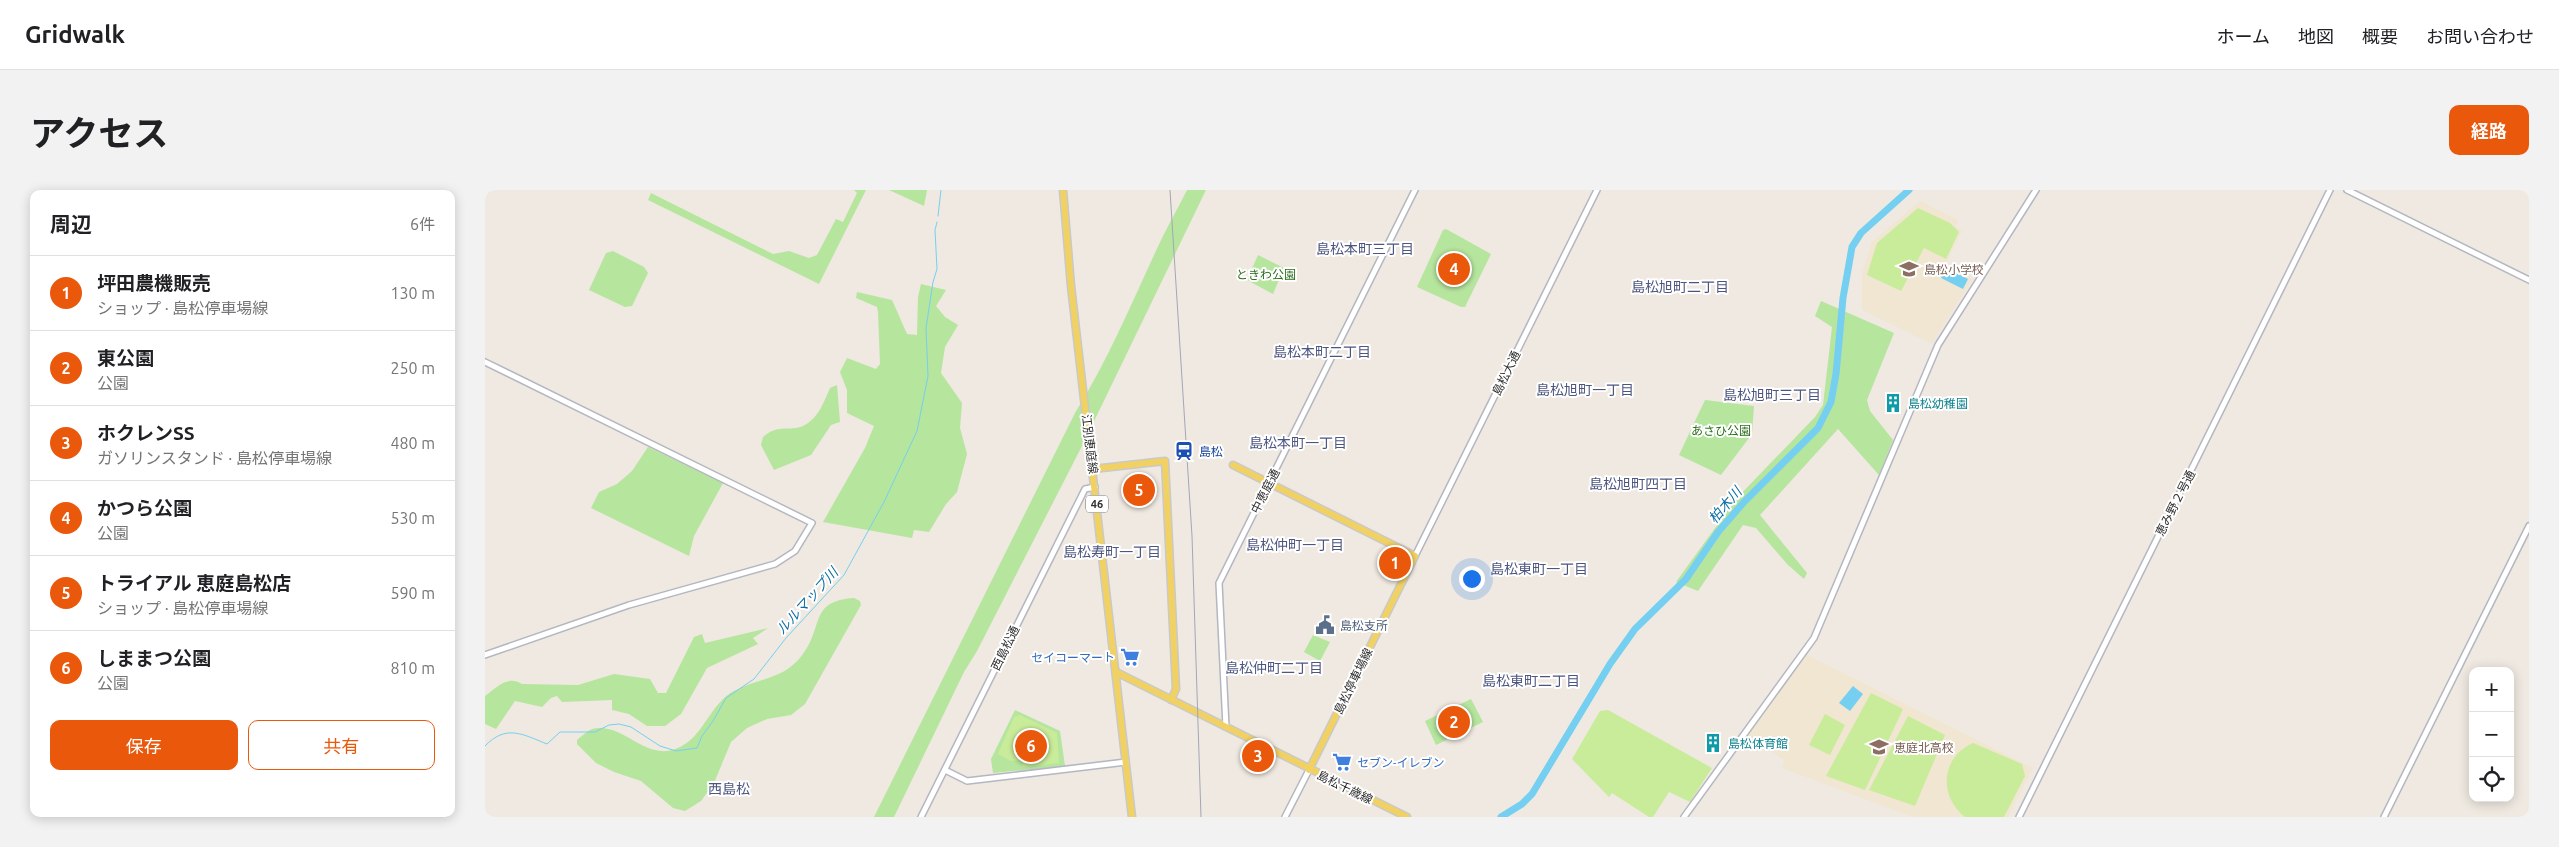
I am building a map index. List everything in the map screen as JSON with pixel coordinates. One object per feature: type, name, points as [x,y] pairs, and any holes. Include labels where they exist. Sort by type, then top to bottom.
[{"type":"main road","name":"江別恵庭線","points":[[1063,190],[1072,291],[1132,817]]},
{"type":"main road","points":[[1093,469],[1165,461],[1176,688],[1171,700]]},
{"type":"main road","points":[[1233,465],[1415,556]]},
{"type":"main road","name":"島松停車場線","points":[[1309,770],[1415,556]]},
{"type":"main road","points":[[1116,672],[1309,770]]},
{"type":"main road","name":"島松千歳線","points":[[1309,770],[1407,817]]},
{"type":"street","name":"中恵庭通","points":[[1226,727],[1219,584],[1415,190]]},
{"type":"street","name":"島松大通","points":[[1415,556],[1597,190]]},
{"type":"street","points":[[1684,817],[1814,638],[1938,345],[2035,190]]},
{"type":"street","name":"恵み野２号通","points":[[2019,817],[2330,190]]},
{"type":"street","points":[[2347,190],[2529,280]]},
{"type":"street","points":[[485,362],[812,523],[795,551],[775,564],[629,605],[485,655]]},
{"type":"street","name":"西島松通","points":[[921,817],[1085,489],[1095,487]]},
{"type":"street","points":[[2384,817],[2529,526]]},
{"type":"street","points":[[945,770],[967,781],[1126,762]]},
{"type":"street","points":[[1285,817],[1309,770]]},
{"type":"shaded area","name":"島松小学校","points":[[1920,201],[1958,220],[1955,226],[1962,231],[1945,265],[1972,279],[1933,342],[1930,343],[1862,310],[1862,274],[1872,242]]},
{"type":"shaded area","name":"恵庭北高校","points":[[1807,655],[2033,768],[2008,817],[1913,817],[1782,768],[1784,760],[1748,735]]},
{"type":"green space","points":[[854,190],[866,190],[819,284],[648,200],[651,193],[773,254],[789,251],[809,258],[817,255],[836,219],[843,222],[857,193]]},
{"type":"green space","points":[[889,190],[927,190],[924,206]]},
{"type":"green space","points":[[1187,190],[1206,190],[1083,444],[977,651],[964,672],[894,817],[874,817],[1075,413],[1111,349],[1162,238]]},
{"type":"green space","points":[[1918,208],[1950,223],[1959,232],[1946,259],[1924,248],[1901,291],[1867,275],[1877,243]]},
{"type":"green space","points":[[1446,229],[1491,254],[1465,307],[1461,307],[1417,287],[1443,230]]},
{"type":"green space","points":[[613,251],[644,267],[648,273],[632,306],[625,307],[589,290],[606,253]]},
{"type":"green space","name":"ときわ公園","points":[[1258,255],[1284,268],[1273,294],[1247,280]]},
{"type":"green space","points":[[921,284],[946,290],[936,306],[945,317],[958,325],[945,347],[941,373],[962,403],[960,428],[967,454],[957,492],[946,504],[929,532],[914,530],[912,538],[823,522],[865,448],[874,426],[847,413],[847,390],[840,372],[847,358],[876,369],[880,364],[877,307],[856,298],[857,292],[892,300],[907,334],[917,335],[918,297]]},
{"type":"green space","points":[[1821,301],[1894,333],[1867,400],[1870,411],[1893,440],[1879,475],[1838,429],[1760,515],[1807,573],[1804,579],[1788,565],[1756,528],[1743,525],[1698,591],[1676,582],[1736,499],[1815,417],[1823,405],[1832,327],[1815,316]]},
{"type":"green space","points":[[837,385],[840,422],[831,425],[811,455],[774,470],[761,445],[763,437],[774,430],[798,428],[808,423],[820,410],[830,388]]},
{"type":"green space","name":"あさひ公園","points":[[1705,400],[1754,406],[1752,434],[1721,475],[1679,455]]},
{"type":"green space","points":[[648,447],[723,483],[694,536],[689,556],[591,508],[599,492],[617,484],[632,471]]},
{"type":"green space","points":[[854,598],[860,601],[861,605],[805,704],[791,715],[767,719],[747,728],[731,742],[714,783],[701,801],[685,811],[673,808],[641,781],[614,772],[596,763],[577,744],[577,740],[590,730],[605,728],[650,749],[661,751],[674,749],[688,742],[727,696],[744,686],[780,673],[796,662],[809,644],[819,617],[830,604]]},
{"type":"green space","points":[[768,628],[753,638],[758,644],[707,668],[681,714],[665,726],[647,726],[629,714],[612,710],[612,700],[562,702],[557,696],[551,698],[542,707],[515,701],[496,729],[485,724],[485,696],[507,681],[522,684],[578,685],[614,674],[650,679],[658,693],[666,693],[694,637],[702,634],[705,643]]},
{"type":"green space","points":[[1313,635],[1330,642],[1320,661],[1304,652]]},
{"type":"green space","points":[[1871,693],[1903,709],[1865,790],[1826,776]]},
{"type":"green space","points":[[1471,699],[1483,722],[1436,745],[1425,721]]},
{"type":"green space","points":[[1015,710],[1060,731],[1065,766],[993,773],[991,759]]},
{"type":"green space","points":[[1608,710],[1712,768],[1690,802],[1669,792],[1653,817],[1649,817],[1612,793],[1609,797],[1572,759],[1600,711]]},
{"type":"green space","points":[[1825,714],[1845,725],[1830,755],[1809,745]]},
{"type":"green space","points":[[1020,715],[1057,733],[1059,763],[1023,767],[1022,760],[1011,761],[998,754],[1014,717]]},
{"type":"green space","points":[[1908,716],[1945,735],[1915,806],[1869,790]]},
{"type":"green space","points":[[1973,743],[2022,764],[2025,776],[2004,817],[1965,817],[1950,799],[1947,788],[1949,767],[1962,749]]},
{"type":"water","points":[[1946,268],[1968,279],[1963,289],[1941,278]]},
{"type":"water","points":[[1853,686],[1863,694],[1850,711],[1839,703]]},
{"type":"waterway","name":"ルルマップ川","points":[[938,216],[941,190]]},
{"type":"waterway","name":"柏木川","points":[[1501,817],[1522,804],[1532,794],[1610,664],[1635,629],[1686,579],[1718,532],[1744,502],[1818,428],[1831,402],[1836,374],[1843,298],[1852,247],[1861,233],[1909,190]]},
{"type":"waterway","name":"ルルマップ川","points":[[485,746],[493,739],[507,733],[522,734],[547,744],[560,732],[595,732],[609,725],[619,724],[631,727],[660,746],[676,751],[697,748],[702,736],[726,698],[754,679],[786,638],[844,575],[884,502],[917,431],[928,376],[926,328],[933,282],[937,269],[935,230],[937,222]]},
{"type":"railway","points":[[1170,190],[1192,536],[1201,817]]},
{"type":"place","name":"かつら公園","points":[[1454,269]]},
{"type":"place","name":"島松小学校","points":[[1909,269]]},
{"type":"place","name":"島松幼稚園","points":[[1893,403]]},
{"type":"place","name":"島松","points":[[1184,451]]},
{"type":"place","name":"トライアル 恵庭島松店","points":[[1139,490]]},
{"type":"place","name":"坪田農機販売","points":[[1395,563]]},
{"type":"place","name":"島松支所","points":[[1325,625]]},
{"type":"place","name":"セイコーマート","points":[[1130,657]]},
{"type":"place","name":"東公園","points":[[1454,722]]},
{"type":"place","name":"島松体育館","points":[[1713,743]]},
{"type":"place","name":"しままつ公園","points":[[1031,746]]},
{"type":"place","name":"恵庭北高校","points":[[1879,747]]},
{"type":"place","name":"ホクレンSS","points":[[1258,756]]},
{"type":"place","name":"セブン-イレブン","points":[[1342,762]]},
{"type":"district","name":"島松本町三丁目","points":[[1365,249]]},
{"type":"district","name":"島松旭町二丁目","points":[[1680,287]]},
{"type":"district","name":"島松本町二丁目","points":[[1322,352]]},
{"type":"district","name":"島松旭町一丁目","points":[[1585,390]]},
{"type":"district","name":"島松旭町三丁目","points":[[1772,395]]},
{"type":"district","name":"島松本町一丁目","points":[[1298,443]]},
{"type":"district","name":"島松旭町四丁目","points":[[1638,484]]},
{"type":"district","name":"島松仲町一丁目","points":[[1295,545]]},
{"type":"district","name":"島松寿町一丁目","points":[[1112,552]]},
{"type":"district","name":"島松東町一丁目","points":[[1539,569]]},
{"type":"district","name":"島松仲町二丁目","points":[[1274,668]]},
{"type":"district","name":"島松東町二丁目","points":[[1531,681]]},
{"type":"district","name":"西島松","points":[[729,789]]}]
